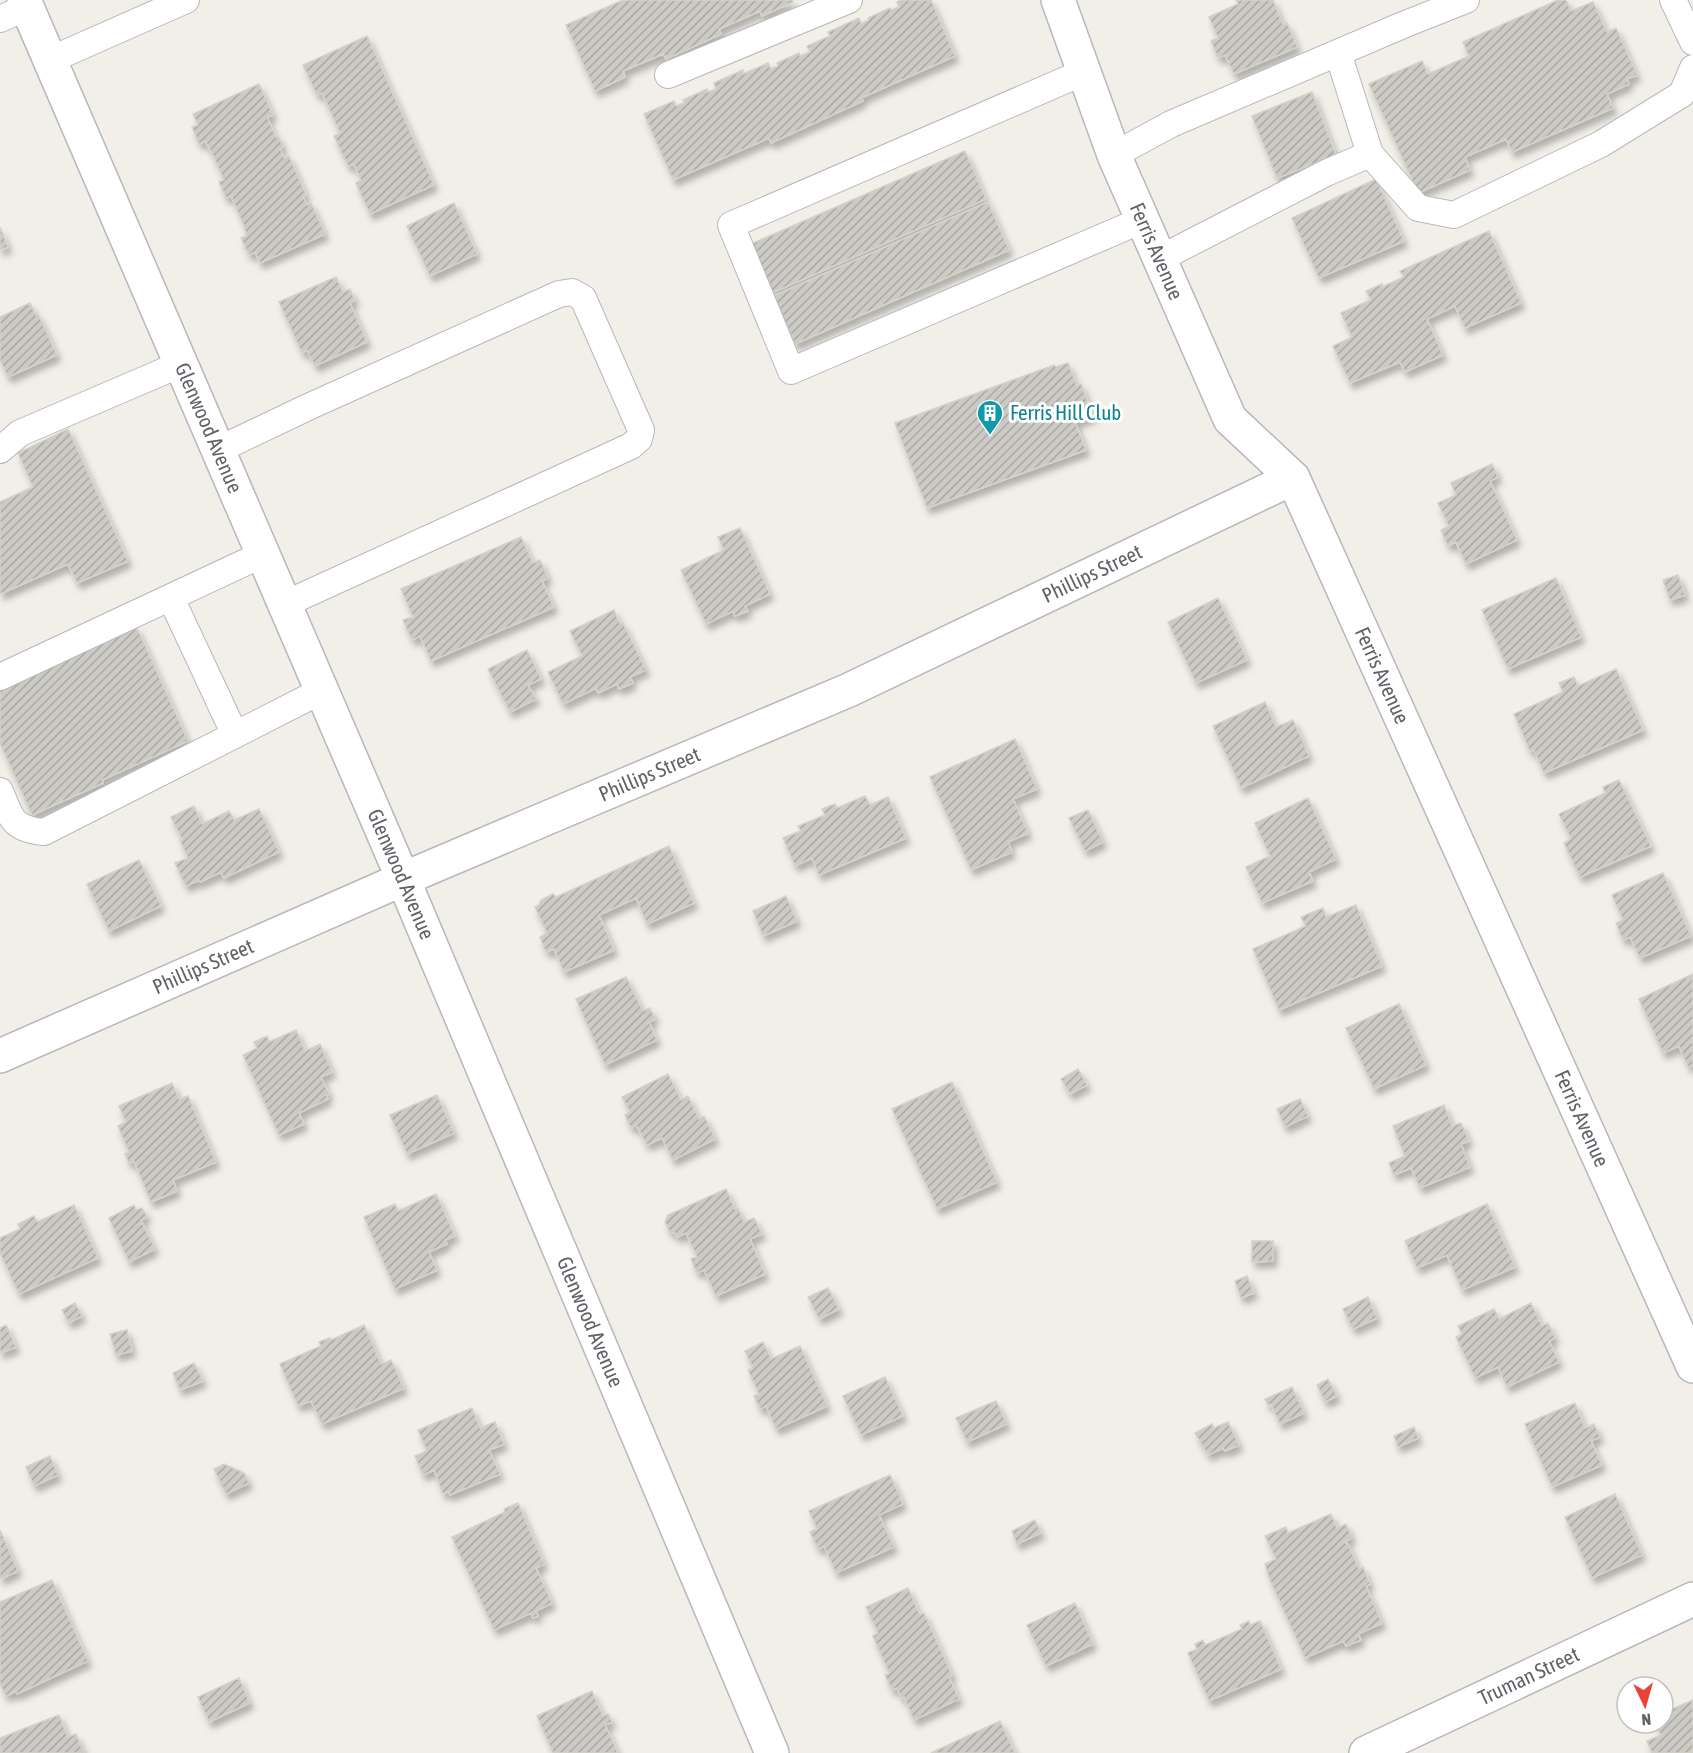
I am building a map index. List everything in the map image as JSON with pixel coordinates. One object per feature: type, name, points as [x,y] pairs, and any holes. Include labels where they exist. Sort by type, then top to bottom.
[{"type":"street","name":"Ferris Avenue","points":[[1058,0],[1114,155],[1230,419],[1293,478],[1693,1366]]},
{"type":"street","name":"Glenwood Avenue","points":[[17,9],[50,60],[403,879],[772,1753]]},
{"type":"street","name":"Phillips Street","points":[[0,1056],[403,879],[849,690],[1293,478]]},
{"type":"street","name":"Truman Street","points":[[1366,1753],[1693,1599]]},
{"type":"lane","points":[[50,60],[186,0]]},
{"type":"lane","points":[[668,75],[849,0]]},
{"type":"lane","points":[[1114,155],[1171,124],[1466,0]]},
{"type":"lane","points":[[1673,0],[1693,42]]},
{"type":"lane","points":[[1338,53],[1370,154],[1418,208],[1454,215],[1611,138],[1682,94],[1693,68]]},
{"type":"lane","points":[[1084,72],[731,225],[791,371],[1142,220]]},
{"type":"lane","points":[[1158,259],[1326,173],[1370,154]]},
{"type":"lane","points":[[218,450],[559,294],[572,292],[583,298],[641,430],[639,439],[631,446],[285,604]]},
{"type":"lane","points":[[0,450],[20,433],[181,364]]},
{"type":"lane","points":[[0,677],[263,554]]},
{"type":"lane","points":[[171,598],[235,735]]},
{"type":"lane","points":[[0,791],[12,819],[26,830],[44,832],[322,690]]},
{"type":"building","points":[[623,0],[792,0],[793,2],[762,16],[760,11],[719,29],[721,34],[666,59],[663,54],[623,71],[625,77],[595,91],[566,25]]},
{"type":"building","points":[[931,0],[955,56],[861,98],[863,101],[771,143],[769,138],[673,180],[644,114],[674,101],[676,106],[684,103],[683,100],[707,89],[708,92],[716,89],[714,83],[743,70],[743,74],[768,63],[771,69],[778,66],[777,63],[799,53],[800,56],[810,52],[807,46],[830,36],[828,32],[859,18],[861,24],[869,20],[868,18],[890,8],[891,10],[899,7],[897,2]]},
{"type":"building","points":[[1236,0],[1273,0],[1283,25],[1287,23],[1297,47],[1234,74],[1225,55],[1218,58],[1211,41],[1218,38],[1209,17],[1238,4]]},
{"type":"building","points":[[1558,0],[1566,0],[1571,11],[1593,2],[1607,32],[1616,28],[1637,75],[1627,79],[1629,84],[1607,94],[1613,108],[1512,152],[1506,139],[1465,157],[1470,170],[1418,193],[1369,84],[1422,61],[1428,74],[1469,56],[1463,42]]},
{"type":"building","points":[[367,36],[434,185],[370,214],[356,183],[361,180],[354,164],[348,166],[334,136],[340,133],[322,93],[317,95],[303,65]]},
{"type":"building","points":[[259,84],[273,115],[267,117],[283,147],[280,148],[284,158],[289,156],[306,195],[303,197],[307,205],[311,203],[325,234],[260,263],[255,252],[249,255],[241,238],[247,236],[243,223],[231,196],[226,198],[219,182],[224,180],[212,153],[205,141],[199,144],[192,127],[198,125],[193,114]]},
{"type":"building","points":[[1312,92],[1336,155],[1277,178],[1252,116]]},
{"type":"building","points":[[965,151],[986,199],[772,293],[751,244]]},
{"type":"building","points":[[1376,179],[1404,241],[1319,278],[1292,218]]},
{"type":"building","points":[[988,202],[1009,250],[795,344],[774,296]]},
{"type":"building","points":[[454,203],[477,254],[430,276],[407,226]]},
{"type":"building","points":[[0,227],[8,247],[0,250]]},
{"type":"building","points":[[1489,231],[1521,303],[1465,328],[1455,306],[1427,319],[1443,355],[1405,372],[1400,362],[1350,383],[1333,346],[1352,337],[1341,313],[1371,300],[1366,291],[1404,277],[1400,271]]},
{"type":"building","points":[[336,277],[343,292],[350,289],[355,300],[350,303],[367,342],[315,366],[307,350],[302,353],[279,302]]},
{"type":"building","points":[[30,303],[36,315],[38,314],[57,355],[8,377],[0,360],[0,317]]},
{"type":"building","name":"Ferris Hill Club","points":[[1068,363],[1077,386],[1081,384],[1093,416],[1075,422],[1086,450],[927,508],[895,423],[1054,365],[1056,367]]},
{"type":"building","points":[[68,429],[128,561],[77,583],[68,564],[0,594],[0,502],[33,487],[18,453]]},
{"type":"building","points":[[1492,464],[1498,477],[1490,481],[1517,540],[1466,564],[1456,542],[1448,546],[1441,530],[1449,526],[1438,503],[1456,495],[1451,483]]},
{"type":"building","points":[[740,528],[770,594],[745,606],[748,611],[735,616],[733,611],[706,624],[681,570],[724,550],[718,537]]},
{"type":"building","points":[[521,537],[533,563],[540,560],[548,578],[542,581],[554,607],[431,661],[420,636],[412,640],[403,620],[413,617],[401,589]]},
{"type":"building","points":[[1678,575],[1685,595],[1670,600],[1663,580]]},
{"type":"building","points":[[1556,578],[1581,637],[1508,669],[1482,610]]},
{"type":"building","points":[[1218,598],[1247,660],[1196,683],[1168,622]]},
{"type":"building","points":[[614,610],[620,624],[623,623],[646,670],[630,677],[633,683],[619,689],[617,684],[598,693],[596,688],[563,704],[548,672],[582,656],[570,631]]},
{"type":"building","points":[[137,628],[188,741],[32,815],[0,743],[0,685],[51,667]]},
{"type":"building","points":[[527,650],[541,679],[528,685],[536,699],[510,712],[488,669]]},
{"type":"building","points":[[1616,669],[1643,730],[1544,773],[1534,750],[1530,751],[1514,714],[1563,692],[1559,683],[1574,677],[1578,686]]},
{"type":"building","points":[[1265,702],[1276,727],[1293,720],[1309,756],[1241,788],[1213,726]]},
{"type":"building","points":[[1015,739],[1037,789],[1013,799],[1028,833],[1008,842],[1012,852],[971,870],[930,777]]},
{"type":"building","points":[[1619,780],[1651,846],[1580,877],[1564,843],[1571,839],[1559,814],[1605,793],[1603,787]]},
{"type":"building","points":[[865,796],[870,805],[888,797],[906,838],[819,875],[812,858],[795,866],[783,838],[801,831],[798,826],[825,815],[822,809],[835,804],[837,808]]},
{"type":"building","points":[[1308,798],[1336,859],[1309,872],[1313,881],[1262,903],[1246,867],[1270,856],[1255,823]]},
{"type":"building","points":[[194,806],[202,824],[229,811],[234,820],[259,809],[279,852],[224,878],[221,872],[186,886],[175,863],[188,858],[171,817]]},
{"type":"building","points":[[1088,810],[1103,842],[1085,851],[1069,818]]},
{"type":"building","points":[[669,846],[694,903],[647,924],[636,898],[599,915],[614,950],[564,972],[554,949],[546,952],[540,937],[547,933],[535,907],[541,900],[553,894],[556,897]]},
{"type":"building","points":[[139,860],[161,906],[109,931],[87,884]]},
{"type":"building","points":[[1663,873],[1691,936],[1640,958],[1630,937],[1623,940],[1616,923],[1623,920],[1612,895]]},
{"type":"building","points":[[786,896],[797,921],[763,936],[753,911]]},
{"type":"building","points":[[1356,905],[1382,966],[1279,1010],[1253,949],[1306,926],[1301,917],[1323,908],[1326,917]]},
{"type":"building","points":[[1693,974],[1693,1065],[1688,1067],[1679,1046],[1663,1053],[1639,999]]},
{"type":"building","points":[[626,977],[643,1011],[650,1008],[655,1019],[649,1022],[657,1040],[605,1065],[576,999]]},
{"type":"building","points":[[1399,1004],[1426,1065],[1374,1089],[1346,1028]]},
{"type":"building","points":[[296,1030],[305,1051],[320,1044],[332,1072],[321,1077],[329,1094],[326,1095],[328,1099],[299,1113],[304,1124],[279,1135],[243,1055],[257,1048],[254,1042],[267,1036],[269,1042]]},
{"type":"building","points":[[1078,1069],[1087,1085],[1070,1094],[1061,1079]]},
{"type":"building","points":[[668,1074],[681,1100],[688,1096],[699,1119],[704,1116],[715,1139],[673,1160],[662,1138],[647,1145],[636,1125],[631,1128],[625,1115],[630,1112],[622,1097]]},
{"type":"building","points":[[952,1082],[997,1182],[937,1209],[892,1109]]},
{"type":"building","points":[[172,1083],[179,1099],[188,1096],[216,1162],[173,1180],[177,1191],[151,1202],[134,1161],[129,1163],[125,1154],[129,1152],[118,1126],[126,1122],[119,1106]]},
{"type":"building","points":[[437,1095],[454,1133],[407,1154],[390,1115]]},
{"type":"building","points":[[1300,1099],[1308,1116],[1285,1127],[1277,1109]]},
{"type":"building","points":[[1444,1105],[1452,1126],[1461,1123],[1469,1141],[1461,1144],[1470,1167],[1420,1188],[1411,1168],[1394,1175],[1389,1163],[1405,1156],[1393,1126]]},
{"type":"building","points":[[726,1189],[744,1222],[754,1218],[762,1234],[750,1239],[765,1274],[716,1296],[704,1270],[697,1273],[691,1259],[697,1257],[686,1233],[677,1237],[675,1233],[670,1232],[665,1222],[668,1215]]},
{"type":"building","points":[[436,1194],[455,1236],[445,1240],[447,1244],[429,1252],[437,1270],[395,1289],[364,1217],[395,1204],[398,1211]]},
{"type":"building","points":[[1487,1204],[1515,1267],[1462,1290],[1447,1255],[1417,1268],[1405,1241]]},
{"type":"building","points":[[74,1205],[98,1258],[19,1294],[0,1253],[0,1238],[20,1229],[18,1224],[34,1216],[37,1222]]},
{"type":"building","points":[[134,1205],[136,1210],[142,1208],[147,1217],[141,1220],[155,1249],[129,1262],[109,1218]]},
{"type":"building","points":[[1252,1241],[1273,1241],[1273,1261],[1252,1262]]},
{"type":"building","points":[[1247,1276],[1254,1293],[1241,1298],[1235,1281]]},
{"type":"building","points":[[828,1288],[839,1309],[819,1319],[808,1297]]},
{"type":"building","points":[[1368,1297],[1377,1318],[1353,1329],[1343,1309]]},
{"type":"building","points":[[75,1303],[82,1316],[69,1323],[62,1310]]},
{"type":"building","points":[[1531,1303],[1542,1326],[1548,1323],[1555,1338],[1549,1341],[1559,1362],[1507,1387],[1498,1367],[1475,1378],[1456,1337],[1462,1334],[1458,1326],[1494,1309],[1499,1319]]},
{"type":"building","points":[[6,1325],[16,1347],[0,1353],[0,1328]]},
{"type":"building","points":[[364,1325],[381,1364],[391,1360],[404,1388],[322,1424],[311,1401],[298,1406],[280,1364],[321,1346],[319,1342],[330,1338],[331,1340]]},
{"type":"building","points":[[127,1330],[132,1351],[116,1355],[110,1334]]},
{"type":"building","points":[[763,1342],[771,1359],[800,1346],[827,1406],[776,1429],[766,1406],[760,1409],[754,1396],[759,1394],[748,1370],[753,1368],[745,1351]]},
{"type":"building","points":[[194,1363],[203,1381],[180,1390],[173,1373]]},
{"type":"building","points":[[885,1377],[903,1416],[861,1435],[843,1396]]},
{"type":"building","points":[[1328,1379],[1337,1396],[1325,1402],[1317,1385]]},
{"type":"building","points":[[1292,1387],[1304,1413],[1280,1424],[1271,1404],[1268,1405],[1265,1399]]},
{"type":"building","points":[[996,1401],[1007,1424],[967,1442],[956,1418]]},
{"type":"building","points":[[1575,1403],[1585,1428],[1594,1424],[1600,1437],[1591,1441],[1602,1465],[1552,1487],[1525,1424]]},
{"type":"building","points":[[472,1408],[480,1428],[495,1422],[504,1444],[489,1450],[500,1474],[450,1495],[449,1491],[443,1494],[434,1470],[423,1475],[415,1456],[427,1451],[418,1430]]},
{"type":"building","points":[[1228,1422],[1239,1445],[1225,1451],[1223,1448],[1208,1455],[1195,1433],[1212,1424],[1214,1428]]},
{"type":"building","points":[[1414,1427],[1418,1438],[1398,1447],[1394,1436]]},
{"type":"building","points":[[50,1456],[58,1475],[34,1486],[26,1467]]},
{"type":"building","points":[[224,1464],[244,1473],[249,1483],[226,1494],[214,1469]]},
{"type":"building","points":[[890,1475],[903,1504],[879,1515],[894,1547],[836,1573],[824,1546],[818,1549],[810,1532],[817,1529],[809,1511]]},
{"type":"building","points":[[1615,1494],[1642,1555],[1592,1578],[1565,1517]]},
{"type":"building","points":[[518,1503],[544,1564],[536,1568],[552,1603],[536,1611],[538,1616],[533,1618],[531,1613],[494,1630],[452,1537],[505,1512],[504,1509]]},
{"type":"building","points":[[1331,1514],[1337,1528],[1346,1524],[1352,1538],[1344,1542],[1348,1544],[1359,1569],[1363,1567],[1370,1584],[1366,1586],[1382,1623],[1358,1634],[1361,1640],[1346,1646],[1343,1641],[1305,1658],[1270,1580],[1265,1564],[1276,1559],[1265,1536],[1286,1527],[1288,1533]]},
{"type":"building","points":[[1035,1520],[1041,1533],[1017,1544],[1012,1531]]},
{"type":"building","points":[[0,1530],[18,1571],[0,1579]]},
{"type":"building","points":[[52,1580],[88,1661],[17,1694],[16,1691],[6,1696],[0,1684],[0,1602]]},
{"type":"building","points":[[908,1588],[920,1615],[924,1613],[952,1675],[949,1677],[959,1699],[914,1720],[904,1697],[901,1698],[897,1688],[892,1690],[885,1675],[889,1673],[873,1636],[878,1633],[866,1607]]},
{"type":"building","points":[[1075,1603],[1093,1644],[1046,1666],[1027,1625]]},
{"type":"building","points":[[1249,1621],[1250,1625],[1260,1621],[1281,1669],[1209,1701],[1188,1653],[1197,1649],[1195,1644],[1203,1640],[1205,1645],[1242,1629],[1240,1625]]},
{"type":"building","points":[[239,1678],[250,1703],[209,1722],[198,1697]]},
{"type":"building","points":[[592,1691],[603,1716],[608,1714],[612,1722],[605,1725],[618,1753],[553,1753],[537,1716]]},
{"type":"building","points":[[1693,1700],[1693,1753],[1652,1753],[1647,1741],[1661,1735],[1675,1735],[1675,1708]]},
{"type":"building","points":[[59,1715],[68,1737],[76,1734],[84,1753],[0,1753],[0,1738]]},
{"type":"building","points":[[1000,1721],[1015,1753],[931,1753]]},
{"type":"place","name":"Ferris Hill Club","points":[[990,436]]}]
